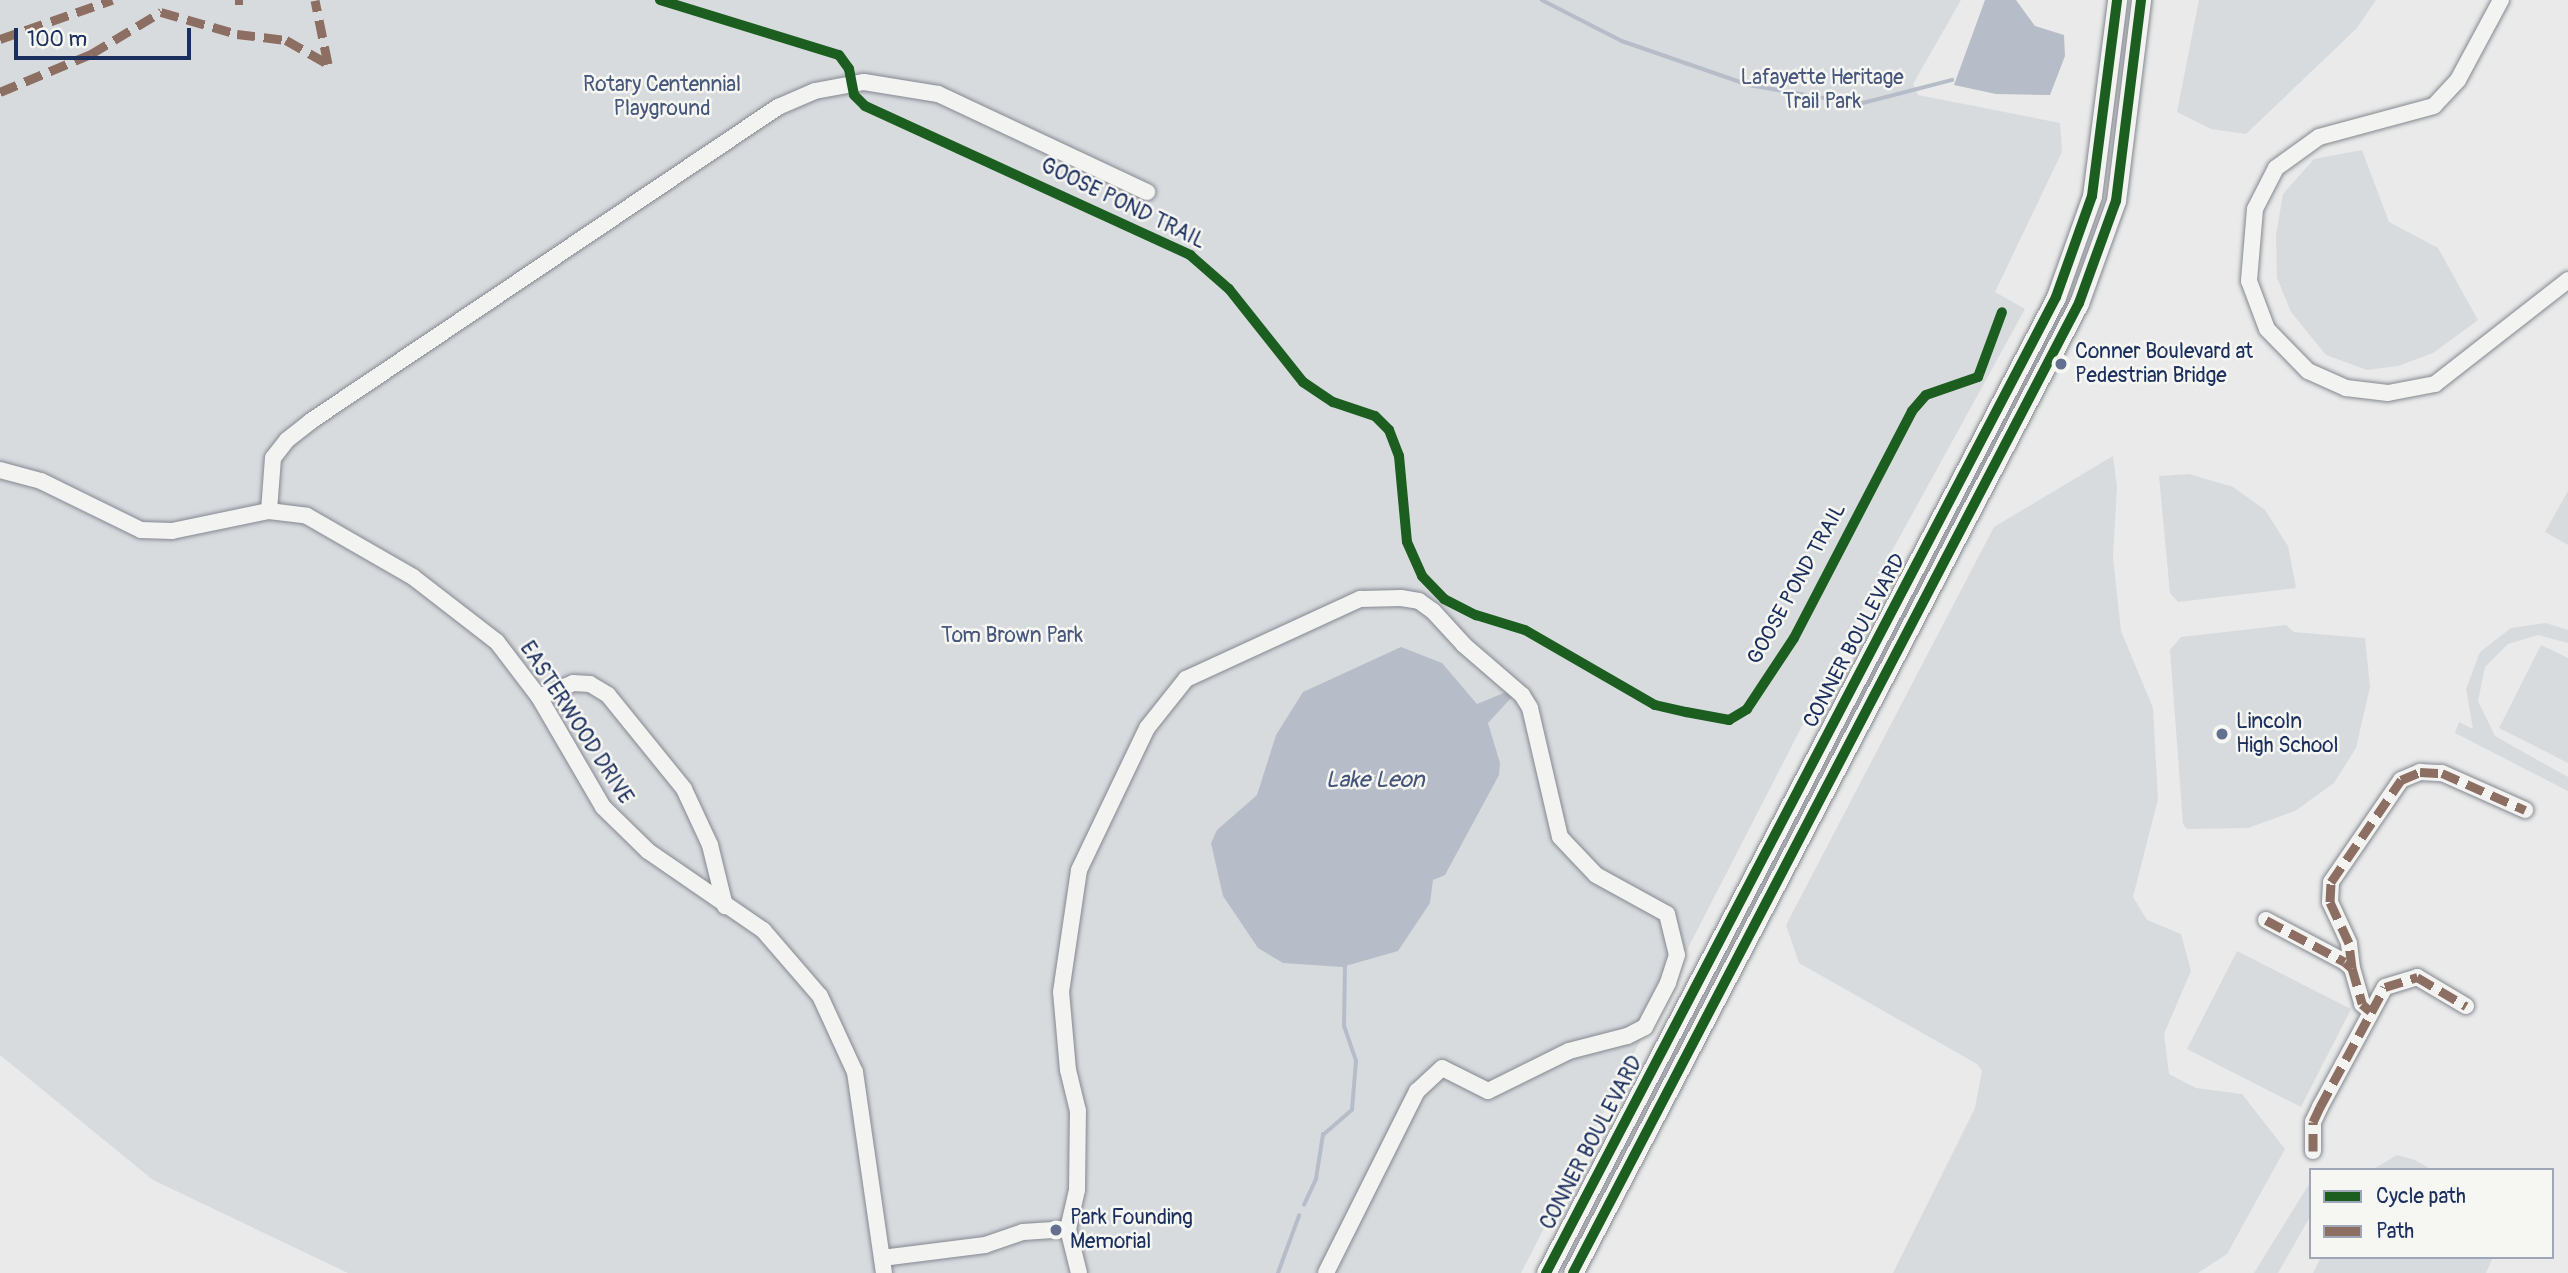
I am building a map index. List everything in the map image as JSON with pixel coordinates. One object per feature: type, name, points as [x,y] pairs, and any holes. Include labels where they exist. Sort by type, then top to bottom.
[{"type":"main road","name":"CONNER BOULEVARD","points":[[1546,1273],[2035,337],[2078,243],[2092,196],[2117,0]]},
{"type":"main road","name":"CONNER BOULEVARD","points":[[1573,1273],[2057,348],[2091,276],[2116,201],[2141,0]]},
{"type":"main road","points":[[2035,337],[2057,348]]},
{"type":"main road","points":[[1589,1192],[1610,1202]]},
{"type":"street","points":[[2501,0],[2458,80],[2434,106],[2319,137],[2276,168],[2255,209],[2249,281],[2267,329],[2308,371],[2346,388],[2388,393],[2442,379],[2568,280]]},
{"type":"street","points":[[269,511],[273,458],[287,440],[310,421],[768,113],[815,91],[864,82],[938,94],[1147,192]]},
{"type":"street","name":"EASTERWOOD DRIVE","points":[[0,470],[41,481],[141,530],[172,531],[269,511],[322,523],[413,577],[497,642],[539,697],[603,807],[648,851],[725,905],[750,919],[778,943],[820,996],[840,1032],[862,1104],[883,1266]]},
{"type":"street","points":[[1079,1273],[1068,1229],[1077,1190],[1078,1111],[1068,1070],[1061,992],[1074,886],[1147,728],[1173,691],[1212,664],[1306,621],[1360,599],[1381,596],[1419,601],[1464,645],[1509,679],[1522,695],[1530,708],[1560,838],[1595,875],[1667,914],[1676,942],[1674,968],[1645,1027],[1627,1036],[1569,1051],[1489,1091],[1442,1068],[1417,1091],[1326,1273]]},
{"type":"street","points":[[539,697],[573,683],[590,684],[608,695],[684,789],[710,845],[725,905]]},
{"type":"street","points":[[2370,1011],[2362,1004],[2352,968],[2349,943],[2330,902],[2331,882],[2401,780],[2420,772],[2442,773],[2525,810]]},
{"type":"street","points":[[2266,920],[2352,968]]},
{"type":"street","points":[[2314,1150],[2314,1122],[2370,1011],[2385,987],[2408,976],[2466,1006]]},
{"type":"street","points":[[883,1266],[985,1245],[1023,1232],[1068,1229]]},
{"type":"green space","name":"Tom Brown Park","points":[[0,0],[1961,0],[1913,84],[1918,95],[2060,123],[2062,152],[1995,292],[2025,309],[1893,549],[1521,1273],[348,1273],[153,1180],[0,1055]]},
{"type":"green space","points":[[2199,0],[2376,0],[2357,28],[2246,134],[2211,129],[2177,112]]},
{"type":"green space","points":[[2362,150],[2389,222],[2438,248],[2478,320],[2433,353],[2398,366],[2367,370],[2326,355],[2291,312],[2277,278],[2276,235],[2283,194],[2314,159]]},
{"type":"green space","points":[[2113,456],[2117,487],[2113,557],[2121,631],[2153,708],[2158,799],[2133,897],[2147,920],[2181,934],[2191,971],[2164,1034],[2169,1074],[2196,1088],[2242,1094],[2285,1149],[2227,1254],[2198,1273],[1893,1273],[1975,1108],[1982,1071],[1977,1064],[1799,963],[1786,925],[1994,527]]},
{"type":"green space","points":[[2189,474],[2233,487],[2265,510],[2288,546],[2296,588],[2178,602],[2170,593],[2159,476]]},
{"type":"green space","points":[[2568,491],[2568,545],[2545,532]]},
{"type":"green space","points":[[2546,623],[2568,630],[2568,643],[2538,635],[2508,644],[2485,667],[2478,701],[2495,736],[2568,777],[2568,791],[2455,733],[2459,722],[2473,729],[2466,689],[2480,652],[2511,628]]},
{"type":"green space","points":[[2286,625],[2294,632],[2365,638],[2370,687],[2356,748],[2334,783],[2295,811],[2248,828],[2187,829],[2183,824],[2170,650],[2181,637]]},
{"type":"green space","points":[[2541,645],[2568,658],[2568,763],[2499,728]]},
{"type":"green space","points":[[2237,951],[2351,1009],[2301,1107],[2187,1049]]},
{"type":"green space","points":[[2397,1155],[2415,1160],[2429,1168],[2375,1168]]},
{"type":"green space","points":[[2309,1184],[2309,1219],[2278,1273],[2254,1273]]},
{"type":"green space","points":[[2320,1259],[2492,1259],[2486,1273],[2313,1273]]},
{"type":"water","points":[[1985,0],[2016,0],[2035,26],[2064,35],[2065,56],[2050,95],[1996,94],[1954,85]]},
{"type":"water","name":"Lake Leon","points":[[1401,647],[1442,663],[1477,704],[1523,685],[1488,723],[1500,763],[1499,775],[1445,875],[1433,880],[1430,903],[1398,951],[1342,967],[1283,963],[1258,948],[1223,896],[1211,843],[1217,830],[1257,795],[1276,735],[1303,692]]},
{"type":"waterway","points":[[1542,0],[1622,41],[1749,85],[1859,104],[1952,80]]},
{"type":"waterway","points":[[1304,1205],[1316,1179],[1323,1135],[1352,1110],[1356,1061],[1344,1027],[1345,966]]},
{"type":"waterway","points":[[1278,1273],[1299,1216]]},
{"type":"marked path","points":[[0,39],[112,0]]},
{"type":"marked path","points":[[235,0],[243,0]]},
{"type":"marked path","points":[[0,92],[91,54],[161,12],[237,34],[286,40],[328,64],[315,0]]},
{"type":"marked path","points":[[2352,968],[2349,943],[2330,902],[2331,882],[2401,780],[2420,772],[2442,773],[2525,810]]},
{"type":"marked path","points":[[2266,920],[2352,968],[2362,1004],[2370,1011]]},
{"type":"marked path","points":[[2313,1151],[2313,1122],[2385,987],[2417,977],[2466,1006]]},
{"type":"cycle path","name":"GOOSE POND TRAIL","points":[[660,0],[839,55],[849,69],[854,95],[865,106],[1190,255],[1229,289],[1303,382],[1333,402],[1375,416],[1389,430],[1399,456],[1407,542],[1422,576],[1444,599],[1476,615],[1525,630],[1655,705],[1729,720],[1747,709],[1794,638],[1912,411],[1926,395],[1978,377],[2002,312]]},
{"type":"cycle path","points":[[1546,1273],[2056,297],[2092,196],[2117,0]]},
{"type":"cycle path","points":[[1573,1273],[2079,303],[2116,201],[2141,0]]},
{"type":"place","name":"Conner Boulevard at Pedestrian Bridge","points":[[2061,364]]},
{"type":"place","name":"Lincoln High School","points":[[2222,734]]},
{"type":"place","name":"Park Founding Memorial","points":[[1056,1230]]},
{"type":"park label","name":"Lafayette Heritage Trail Park","points":[[1822,90]]},
{"type":"park label","name":"Rotary Centennial Playground","points":[[662,97]]}]
